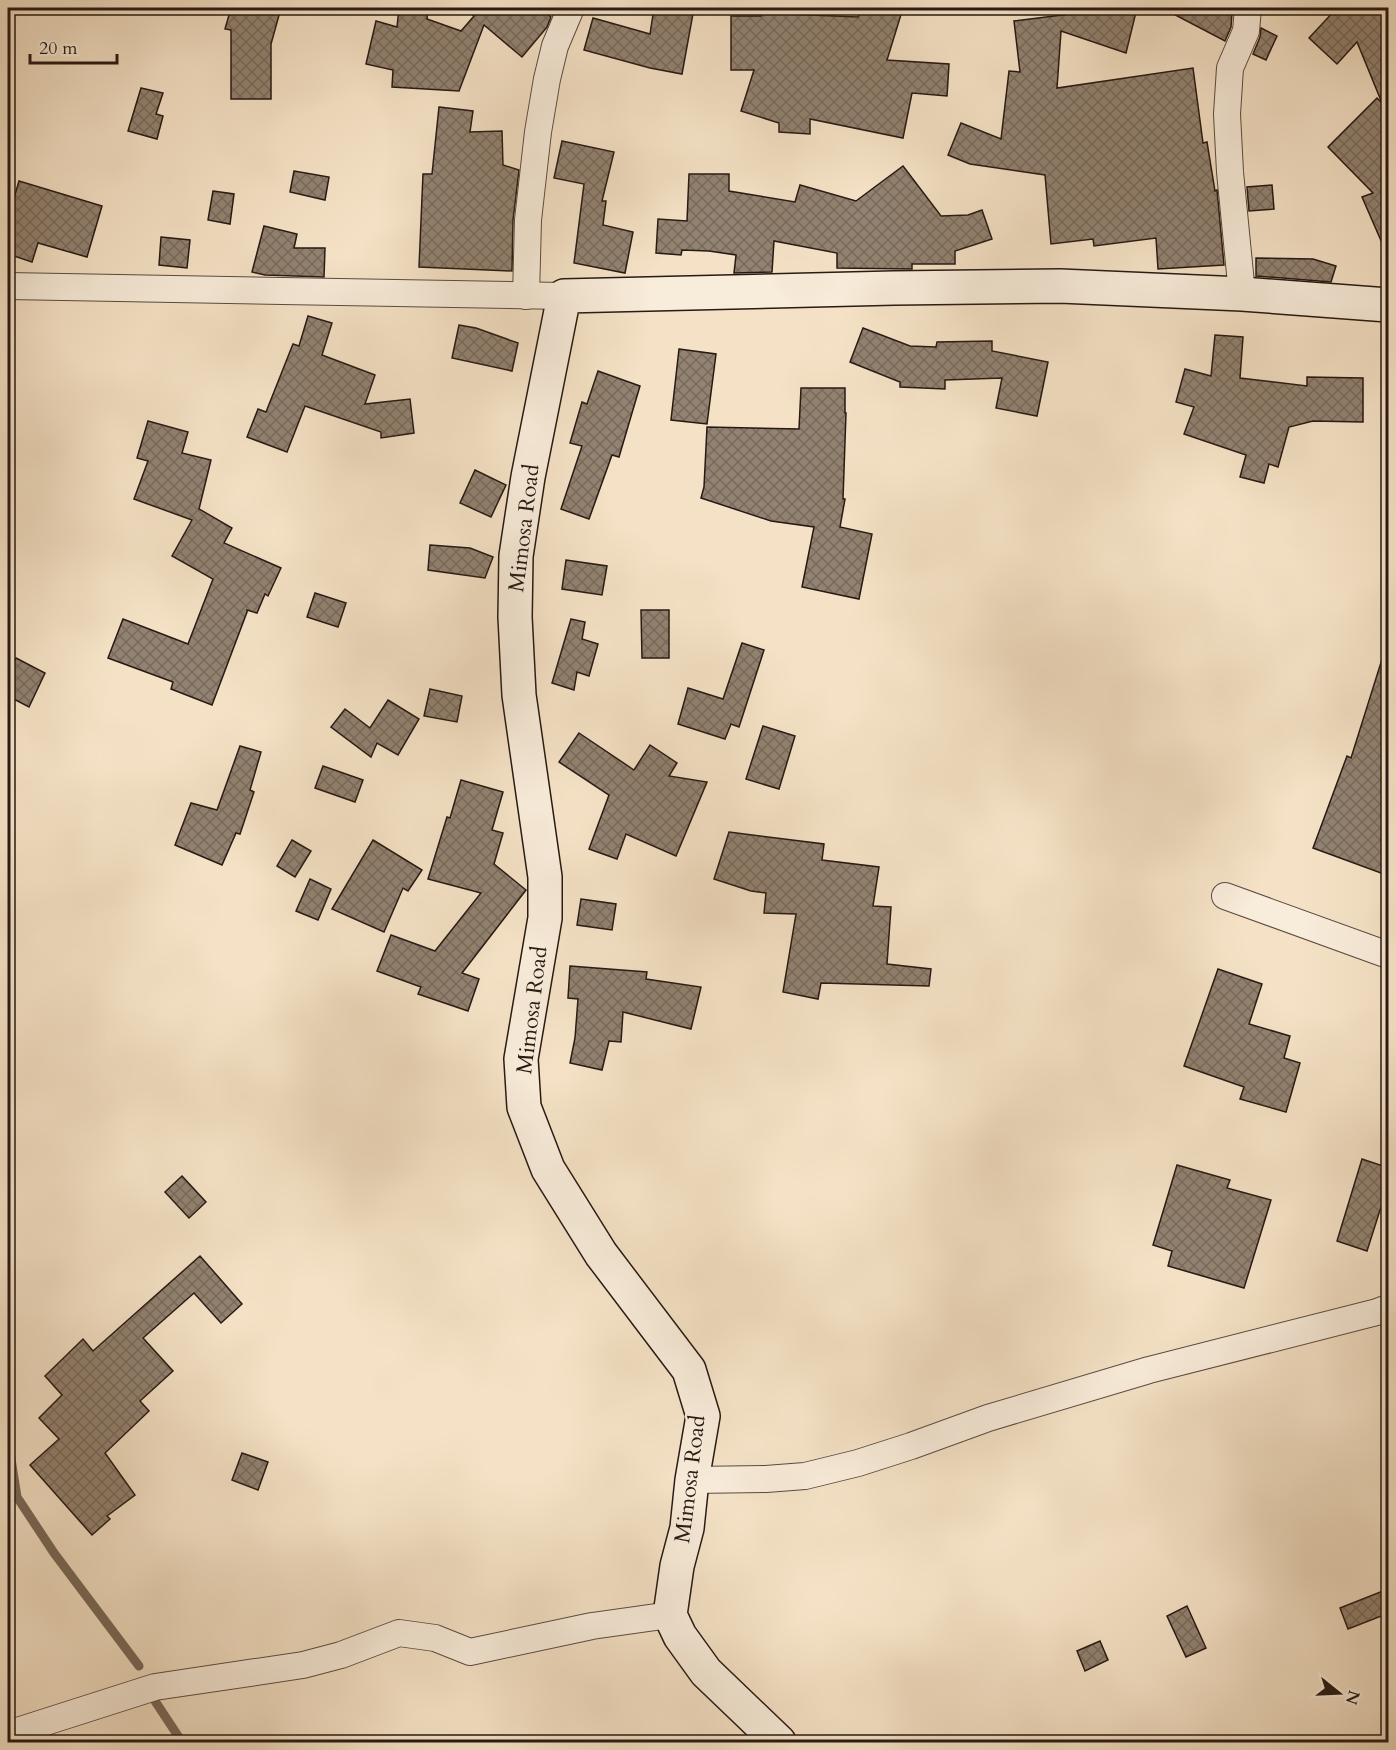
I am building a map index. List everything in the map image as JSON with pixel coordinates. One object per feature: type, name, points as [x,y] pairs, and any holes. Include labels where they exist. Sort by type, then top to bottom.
[{"type":"street","points":[[526,296],[528,220],[538,132],[555,46],[571,8]]},
{"type":"street","points":[[1242,294],[1230,172],[1227,114],[1230,68],[1246,31],[1248,8]]},
{"type":"street","points":[[8,286],[526,296],[1060,286],[1242,294],[1389,305]]},
{"type":"street","name":"Mimosa Road","points":[[564,296],[528,477],[516,556],[515,617],[519,695],[545,877],[545,918],[521,1059],[524,1107],[548,1169],[601,1254],[689,1370],[703,1416],[692,1480],[687,1528],[677,1566],[670,1615]]},
{"type":"street","points":[[1225,896],[1389,955]]},
{"type":"street","points":[[692,1480],[796,1477],[847,1466],[988,1418],[1138,1374],[1389,1308]]},
{"type":"street","points":[[8,1734],[155,1687],[303,1665],[341,1655],[399,1633],[435,1638],[470,1652],[592,1626],[670,1615],[680,1636],[706,1672],[779,1743]]},
{"type":"building","points":[[231,8],[281,8],[271,44],[271,99],[231,99],[231,30],[225,29]]},
{"type":"building","points":[[399,8],[428,8],[427,19],[461,31],[474,16],[463,8],[539,8],[551,17],[547,27],[522,57],[484,25],[459,91],[392,87],[393,70],[366,64],[376,21],[397,27]]},
{"type":"building","points":[[654,8],[694,8],[682,74],[584,50],[593,18],[650,34]]},
{"type":"building","points":[[861,8],[903,8],[887,60],[949,64],[947,96],[912,93],[903,138],[810,119],[810,134],[779,132],[779,123],[741,111],[754,70],[731,70],[731,16],[761,16],[761,13],[858,17]]},
{"type":"building","points":[[1072,8],[1137,8],[1126,53],[1061,31],[1057,88],[1193,68],[1203,143],[1207,142],[1215,191],[1217,190],[1224,265],[1158,269],[1156,238],[1094,246],[1093,239],[1051,244],[1045,175],[970,164],[948,155],[961,123],[1001,139],[1009,71],[1020,72],[1014,21],[1070,14]]},
{"type":"building","points":[[1162,8],[1220,8],[1232,13],[1231,27],[1225,41]]},
{"type":"building","points":[[1337,8],[1389,8],[1389,259],[1362,197],[1373,193],[1328,147],[1377,98],[1382,103],[1357,42],[1337,64],[1309,38]]},
{"type":"building","points":[[1261,28],[1277,36],[1266,60],[1253,54]]},
{"type":"building","points":[[141,88],[163,93],[156,114],[163,116],[157,139],[128,131]]},
{"type":"building","points":[[439,107],[473,111],[470,132],[502,131],[503,165],[519,170],[513,220],[512,271],[419,267],[423,174],[432,174]]},
{"type":"building","points":[[562,141],[614,152],[602,201],[606,201],[603,225],[633,232],[625,273],[574,263],[584,184],[554,178]]},
{"type":"building","points":[[903,166],[941,216],[968,215],[982,210],[992,239],[955,251],[955,264],[912,264],[912,269],[837,268],[837,253],[774,241],[772,272],[734,273],[736,255],[682,250],[681,255],[656,253],[658,219],[687,221],[689,174],[729,174],[729,191],[795,202],[800,185],[856,201]]},
{"type":"building","points":[[294,171],[329,177],[325,200],[290,192]]},
{"type":"building","points":[[19,181],[102,206],[87,257],[38,243],[32,262],[8,254],[8,218]]},
{"type":"building","points":[[1272,185],[1274,209],[1249,211],[1247,187]]},
{"type":"building","points":[[213,191],[234,194],[230,224],[208,220]]},
{"type":"building","points":[[264,226],[297,234],[294,248],[325,248],[324,277],[265,275],[252,272]]},
{"type":"building","points":[[161,237],[190,240],[187,268],[159,265]]},
{"type":"building","points":[[1256,258],[1313,259],[1336,266],[1331,282],[1256,276]]},
{"type":"building","points":[[308,316],[332,323],[322,355],[375,375],[365,404],[410,399],[414,433],[381,438],[381,432],[305,406],[287,452],[247,437],[258,409],[266,412],[293,344],[299,346]]},
{"type":"building","points":[[459,325],[476,328],[518,343],[512,371],[452,358]]},
{"type":"building","points":[[863,328],[910,346],[936,347],[937,342],[992,341],[992,351],[1048,362],[1037,416],[996,408],[1002,378],[945,380],[945,389],[900,387],[900,382],[850,362]]},
{"type":"building","points":[[1215,335],[1243,337],[1240,378],[1307,386],[1307,377],[1363,378],[1363,422],[1313,421],[1289,427],[1278,467],[1269,464],[1264,483],[1240,477],[1246,455],[1184,434],[1194,407],[1176,402],[1185,369],[1211,376]]},
{"type":"building","points":[[679,349],[716,354],[707,424],[671,420]]},
{"type":"building","points":[[598,371],[640,386],[619,457],[612,455],[589,519],[561,509],[582,446],[570,443],[582,402],[587,404]]},
{"type":"building","points":[[801,388],[845,388],[843,499],[845,499],[840,527],[872,534],[859,599],[802,587],[814,527],[771,521],[701,498],[704,487],[707,427],[799,429]]},
{"type":"building","points":[[148,421],[188,432],[182,453],[211,460],[199,509],[232,528],[224,543],[281,568],[268,596],[265,594],[257,613],[247,610],[212,705],[171,689],[173,682],[108,658],[123,619],[188,644],[213,579],[172,556],[192,520],[134,499],[148,461],[137,458]]},
{"type":"building","points":[[475,470],[506,485],[491,517],[460,503]]},
{"type":"building","points":[[430,545],[470,548],[493,557],[485,578],[428,570]]},
{"type":"building","points":[[566,560],[607,566],[602,595],[562,589]]},
{"type":"building","points":[[315,593],[346,603],[338,627],[307,617]]},
{"type":"building","points":[[641,610],[669,610],[669,658],[642,658]]},
{"type":"building","points":[[571,619],[585,622],[582,639],[598,644],[589,676],[577,672],[574,690],[552,683]]},
{"type":"building","points":[[742,643],[764,650],[739,727],[731,724],[725,739],[678,724],[688,688],[723,699]]},
{"type":"building","points":[[1383,656],[1389,657],[1389,876],[1313,848],[1347,756],[1351,758]]},
{"type":"building","points":[[16,658],[45,673],[29,707],[8,696],[8,674]]},
{"type":"building","points":[[430,689],[462,696],[457,722],[424,716]]},
{"type":"building","points":[[388,700],[419,719],[398,755],[377,743],[371,757],[331,727],[345,709],[370,728]]},
{"type":"building","points":[[763,726],[795,736],[779,789],[746,779]]},
{"type":"building","points":[[579,733],[634,770],[650,745],[677,763],[669,776],[707,782],[676,856],[626,834],[617,859],[589,849],[609,795],[559,762]]},
{"type":"building","points":[[240,746],[261,752],[250,790],[254,792],[240,834],[236,833],[222,865],[175,845],[191,803],[217,810]]},
{"type":"building","points":[[323,766],[363,780],[355,802],[315,788]]},
{"type":"building","points":[[461,780],[503,792],[492,830],[503,833],[494,864],[526,890],[462,973],[479,979],[468,1011],[418,994],[421,987],[377,971],[391,935],[435,951],[481,893],[428,879]]},
{"type":"building","points":[[729,832],[824,844],[822,860],[879,867],[873,906],[891,907],[887,964],[931,969],[929,986],[821,983],[818,999],[783,992],[796,914],[764,913],[766,893],[751,891],[714,879]]},
{"type":"building","points":[[292,840],[311,851],[295,877],[277,866]]},
{"type":"building","points":[[373,840],[422,870],[408,891],[403,888],[384,932],[332,909]]},
{"type":"building","points":[[310,879],[331,889],[318,920],[296,911]]},
{"type":"building","points":[[581,899],[616,904],[612,930],[577,925]]},
{"type":"building","points":[[570,966],[647,972],[646,979],[701,987],[691,1029],[623,1012],[621,1042],[609,1041],[602,1070],[570,1063],[575,1038],[578,999],[568,998]]},
{"type":"building","points":[[1218,969],[1262,984],[1249,1024],[1290,1036],[1284,1058],[1300,1063],[1286,1112],[1240,1099],[1244,1087],[1184,1066]]},
{"type":"building","points":[[1362,1159],[1389,1168],[1389,1182],[1367,1251],[1337,1241]]},
{"type":"building","points":[[1177,1165],[1230,1180],[1227,1188],[1271,1200],[1244,1288],[1168,1266],[1172,1251],[1153,1245]]},
{"type":"building","points":[[182,1176],[206,1202],[189,1218],[165,1192]]},
{"type":"building","points":[[200,1256],[242,1304],[221,1323],[194,1293],[143,1338],[173,1371],[140,1401],[149,1411],[105,1453],[135,1495],[107,1516],[110,1519],[92,1535],[30,1465],[59,1439],[39,1418],[62,1395],[45,1376],[83,1339],[93,1351]]},
{"type":"building","points":[[242,1453],[268,1462],[258,1490],[232,1480]]},
{"type":"building","points":[[1383,1591],[1389,1605],[1389,1613],[1348,1629],[1340,1608]]},
{"type":"building","points":[[1187,1606],[1206,1648],[1186,1657],[1167,1616]]},
{"type":"building","points":[[1100,1641],[1108,1660],[1085,1671],[1077,1651]]},
{"type":"waterway","points":[[8,1440],[17,1497],[54,1553],[139,1666]]},
{"type":"waterway","points":[[153,1698],[182,1742]]}]
